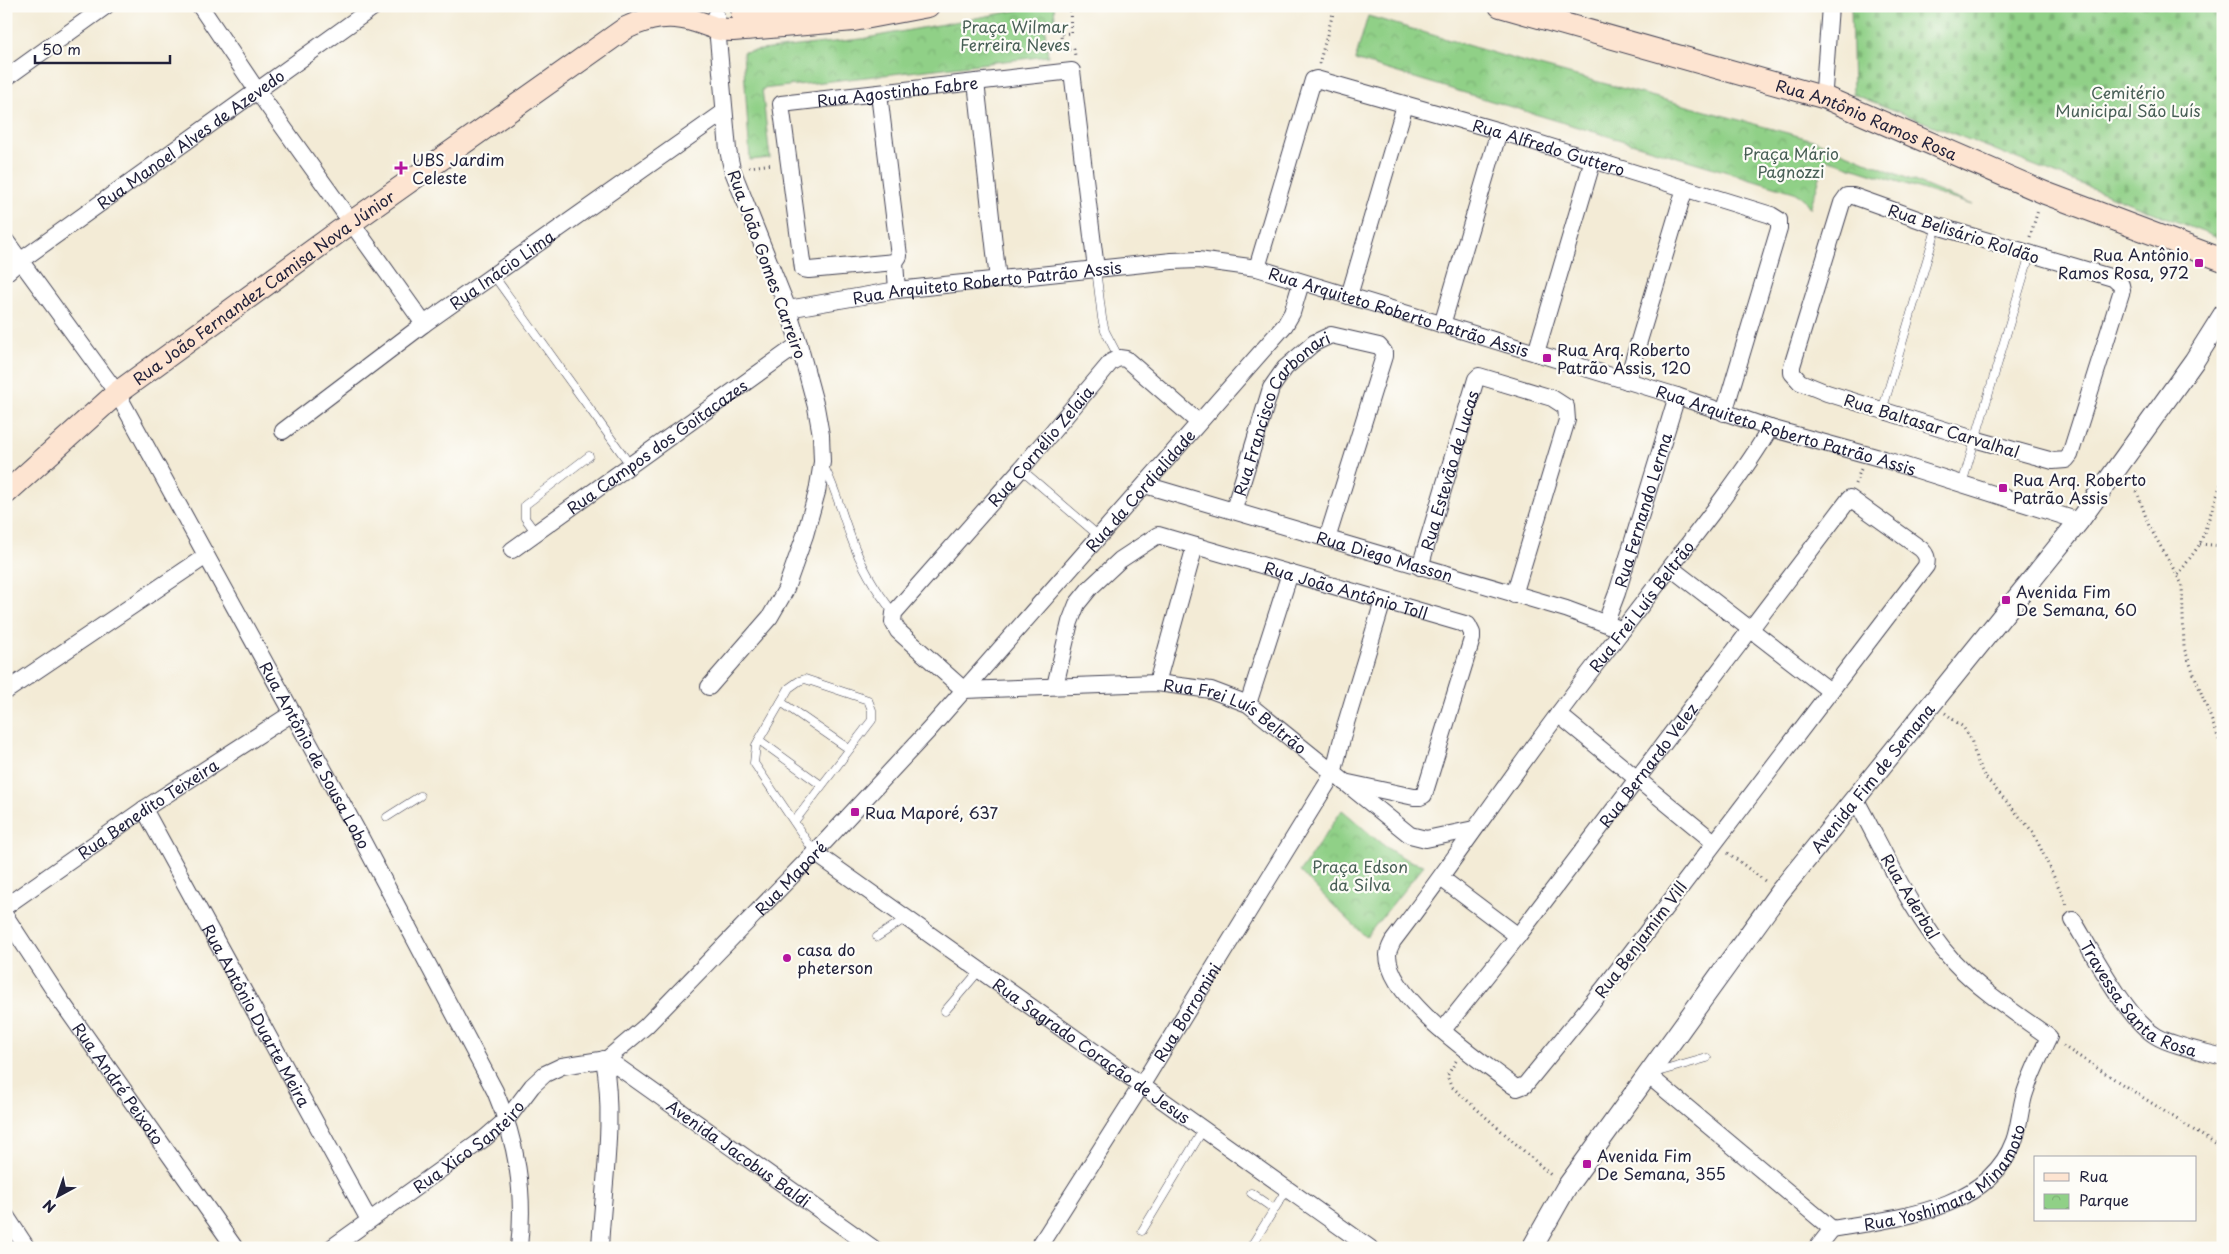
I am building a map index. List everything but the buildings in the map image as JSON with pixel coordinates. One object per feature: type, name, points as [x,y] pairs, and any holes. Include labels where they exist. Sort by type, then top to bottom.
[{"type":"main road","points":[[709,23],[821,6]]},
{"type":"main road","points":[[653,13],[709,23],[854,20],[928,6]]},
{"type":"main road","name":"Rua Antônio Ramos Rosa","points":[[1500,6],[1826,98],[2045,193],[2223,260]]},
{"type":"main road","name":"Rua João Fernandez Camisa Nova Júnior","points":[[6,493],[117,393],[607,40],[653,13]]},
{"type":"street","points":[[6,78],[106,6]]},
{"type":"street","points":[[200,6],[258,92],[424,324]]},
{"type":"street","name":"Rua Manoel Alves de Azevedo","points":[[6,273],[20,261],[258,92],[375,6]]},
{"type":"street","points":[[1826,98],[1824,90],[1830,6]]},
{"type":"street","name":"Rua João Gomes Carreiro","points":[[708,687],[770,617],[785,591],[805,535],[817,492],[822,462],[821,436],[816,407],[799,344],[788,309],[732,169],[709,23]]},
{"type":"street","points":[[1072,71],[1096,269]]},
{"type":"street","name":"Rua Agostinho Fabre","points":[[895,262],[809,270],[803,268],[781,104],[1072,71]]},
{"type":"street","points":[[1257,268],[1315,79]]},
{"type":"street","name":"Rua Alfredo Guttero","points":[[1315,79],[1499,131],[1776,216],[1780,223],[1724,413]]},
{"type":"street","points":[[976,82],[998,280]]},
{"type":"street","points":[[879,94],[899,256],[895,262],[898,290]]},
{"type":"street","points":[[1349,296],[1405,104]]},
{"type":"street","name":"Rua Inácio Lima","points":[[283,431],[424,324],[724,112]]},
{"type":"street","points":[[1442,325],[1499,131]]},
{"type":"street","points":[[1536,353],[1593,160]]},
{"type":"street","points":[[1627,381],[1684,188]]},
{"type":"street","name":"Rua Belisário Roldão","points":[[1800,382],[1792,373],[1792,366],[1842,203],[1847,196],[1853,196],[1937,226],[2113,278],[2121,285],[2122,290],[2070,455],[2066,460]]},
{"type":"street","name":"Rua Antônio de Sousa Lobo","points":[[6,242],[117,393],[468,1039],[507,1120],[517,1155],[521,1195],[519,1248]]},
{"type":"street","name":"Rua Arquiteto Roberto Patrão Assis","points":[[788,309],[898,290],[1198,260],[1257,268],[1301,283],[1677,396],[1770,428],[1866,454],[2079,521]]},
{"type":"street","name":"Rua da Cordialidade","points":[[964,690],[1285,325],[1292,313],[1301,283]]},
{"type":"street","name":"Avenida Fim de Semana","points":[[1532,1248],[1566,1188],[1779,893],[1856,800],[2079,521],[2194,361],[2223,315]]},
{"type":"street","name":"Rua Francisco Carbonari","points":[[1234,510],[1271,388],[1285,368],[1310,346],[1331,335],[1378,346],[1384,352],[1384,356],[1327,539]]},
{"type":"street","name":"Rua Campos dos Goitacazes","points":[[512,550],[799,344]]},
{"type":"street","points":[[1119,358],[1126,359],[1198,422]]},
{"type":"street","name":"Rua Cornélio Zelaia","points":[[894,613],[1022,469],[1111,362],[1119,358]]},
{"type":"street","name":"Rua Estevão de Lucas","points":[[1420,567],[1476,378],[1479,376],[1552,398],[1566,407],[1566,420],[1514,595]]},
{"type":"street","name":"Rua Baltasar Carvalhal","points":[[1800,382],[1882,411],[1974,439],[2053,461],[2066,460]]},
{"type":"street","name":"Rua Fernando Lerma","points":[[1606,622],[1617,593],[1677,396]]},
{"type":"street","name":"Rua Frei Luís Beltrão","points":[[1441,878],[1474,829],[1558,714],[1748,466],[1770,428]]},
{"type":"street","name":"Rua Diego Masson","points":[[1145,485],[1606,622],[1623,630]]},
{"type":"street","name":"Rua Bernardo Velez","points":[[1443,1030],[1518,936],[1752,630],[1850,498]]},
{"type":"street","name":"Rua Benjamim Vill","points":[[1441,878],[1393,941],[1388,956],[1395,978],[1403,992],[1465,1049],[1517,1088],[1525,1085],[1604,988],[1926,566],[1928,560],[1926,554],[1921,549],[1850,498]]},
{"type":"street","name":"Rua João Antônio Toll","points":[[1055,686],[1070,622],[1077,604],[1090,588],[1120,560],[1153,537],[1164,536],[1464,623],[1470,629],[1472,639],[1424,795],[1414,797],[1338,778]]},
{"type":"street","points":[[1157,683],[1195,546]]},
{"type":"street","points":[[6,691],[206,556]]},
{"type":"street","points":[[1671,568],[1830,691]]},
{"type":"street","points":[[1248,704],[1290,573]]},
{"type":"street","name":"Rua Borromini","points":[[1038,1248],[1338,778],[1346,723],[1383,601]]},
{"type":"street","points":[[894,613],[893,622],[898,631],[964,690]]},
{"type":"street","name":"Rua Frei Luís Beltrão","points":[[964,690],[1157,683],[1211,690],[1248,704],[1410,835],[1426,839],[1474,829]]},
{"type":"street","name":"Rua Maporé","points":[[606,1059],[646,1026],[814,854],[964,690]]},
{"type":"street","name":"Rua Benedito Teixeira","points":[[6,906],[144,809],[291,714]]},
{"type":"street","points":[[1558,714],[1714,842]]},
{"type":"street","name":"Rua Aderbal","points":[[1856,800],[1925,925],[1954,961],[1994,997],[2050,1037]]},
{"type":"street","name":"Rua Antônio Duarte Meira","points":[[144,809],[370,1220]]},
{"type":"street","name":"Rua Sagrado Coração de Jesus","points":[[814,854],[1370,1248]]},
{"type":"street","points":[[1441,878],[1518,936]]},
{"type":"street","name":"Rua André Peixoto","points":[[6,917],[61,1001],[235,1248]]},
{"type":"street","name":"Travessa Santa Rosa","points":[[2073,920],[2108,979],[2147,1029],[2157,1037],[2223,1057]]},
{"type":"street","name":"Rua Yoshimara Minamoto","points":[[1832,1229],[1893,1219],[1924,1211],[1963,1197],[1984,1184],[2002,1165],[2014,1141],[2024,1096],[2031,1076],[2050,1037]]},
{"type":"street","points":[[600,1248],[609,1134],[609,1096],[606,1059]]},
{"type":"street","name":"Rua Xico Santeiro","points":[[331,1248],[485,1138],[507,1120],[532,1086],[545,1074],[562,1066],[606,1059]]},
{"type":"street","name":"Avenida Jacobus Baldi","points":[[606,1059],[873,1248]]},
{"type":"street","points":[[1648,1075],[1832,1229],[1817,1248]]},
{"type":"street","points":[[6,1216],[27,1248]]},
{"type":"lane","points":[[1882,411],[1937,226]]},
{"type":"lane","points":[[1962,484],[2030,254]]},
{"type":"lane","points":[[1096,269],[1105,331],[1119,358]]},
{"type":"lane","points":[[494,276],[631,466]]},
{"type":"lane","points":[[536,533],[525,518],[525,505],[589,456]]},
{"type":"lane","points":[[822,462],[838,496],[850,537],[860,560],[881,598],[894,613]]},
{"type":"lane","points":[[1022,469],[1100,537]]},
{"type":"lane","points":[[794,822],[872,720],[872,710],[868,700],[805,679],[794,684],[781,702],[759,740],[754,754],[754,763],[814,854]]},
{"type":"lane","points":[[781,702],[849,748]]},
{"type":"lane","points":[[759,740],[821,785]]},
{"type":"lane","points":[[387,817],[420,796]]},
{"type":"lane","points":[[877,937],[906,918]]},
{"type":"lane","points":[[945,1011],[979,971]]},
{"type":"lane","points":[[1648,1075],[1707,1058]]},
{"type":"lane","points":[[1142,1230],[1203,1130]]},
{"type":"lane","points":[[1250,1248],[1287,1189]]},
{"type":"lane","points":[[1251,1193],[1274,1209]]},
{"type":"path","points":[[1070,6],[1071,33],[1060,34],[1062,50],[1074,49],[1076,61],[1072,71]]},
{"type":"path","points":[[1315,79],[1335,6]]},
{"type":"path","points":[[732,169],[789,162]]},
{"type":"path","points":[[2030,254],[2029,240],[2037,210],[2045,193]]},
{"type":"path","points":[[1850,498],[1866,454]]},
{"type":"path","points":[[2126,457],[2149,526],[2182,584],[2184,648],[2223,750]]},
{"type":"path","points":[[2178,575],[2200,544],[2223,478]]},
{"type":"path","points":[[2200,544],[2223,546]]},
{"type":"path","points":[[1933,703],[1963,727],[1971,739],[1977,762],[1985,777],[2033,832],[2073,920]]},
{"type":"path","points":[[1714,842],[1779,893]]},
{"type":"path","points":[[2050,1037],[2223,1149]]},
{"type":"path","points":[[1465,1049],[1447,1076],[1451,1086],[1566,1188]]},
{"type":"green space","name":"Praça Wilmar Ferreira Neves","points":[[1042,6],[1054,6],[1055,19],[1044,21],[1048,56],[762,89],[770,158],[750,160],[743,52],[861,39]]},
{"type":"green space","name":"Cemitério Municipal São Luís","points":[[1851,6],[2223,6],[2223,240],[1853,94]]},
{"type":"green space","name":"Praça Mário Pagnozzi","points":[[1368,16],[1521,61],[1817,141],[1972,205],[1826,159],[1810,208],[1803,198],[1794,192],[1355,60]]},
{"type":"green space","name":"Praça Edson da Silva","points":[[1342,810],[1390,850],[1412,862],[1424,865],[1366,937],[1300,872]]},
{"type":"place","name":"UBS Jardim Celeste","points":[[401,168]]},
{"type":"place","name":"Rua Antônio Ramos Rosa, 972","points":[[2199,263]]},
{"type":"place","name":"Rua Arq. Roberto Patrão Assis, 120","points":[[1547,358]]},
{"type":"place","name":"Rua Arq. Roberto Patrão Assis","points":[[2003,488]]},
{"type":"place","name":"Avenida Fim De Semana, 60","points":[[2006,600]]},
{"type":"place","name":"Rua Maporé, 637","points":[[855,812]]},
{"type":"place","name":"casa do pheterson","points":[[787,958]]},
{"type":"place","name":"Avenida Fim De Semana, 355","points":[[1587,1164]]}]
